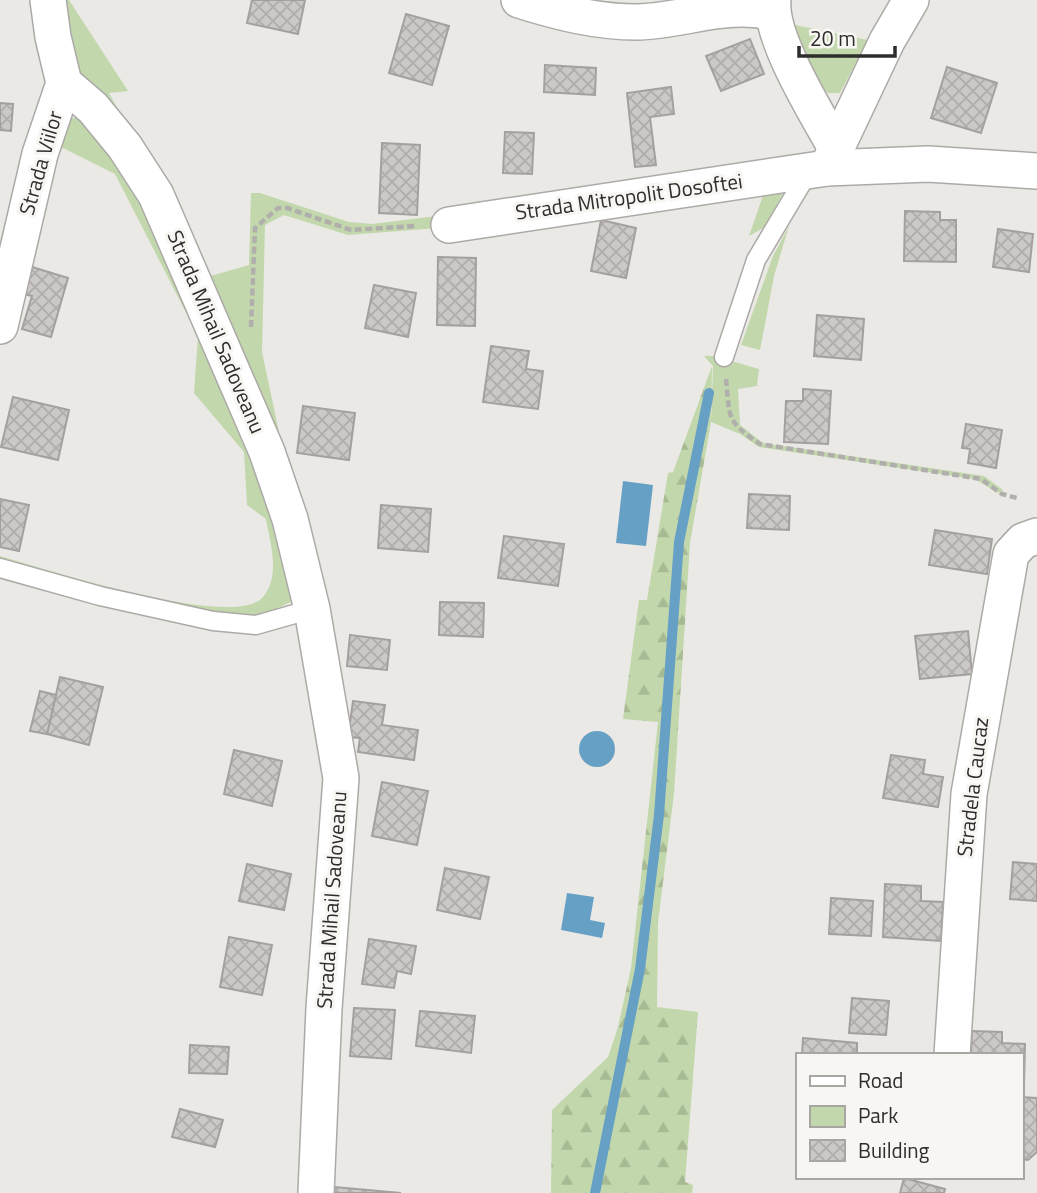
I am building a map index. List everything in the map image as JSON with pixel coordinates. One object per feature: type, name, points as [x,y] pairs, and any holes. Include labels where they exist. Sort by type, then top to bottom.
[{"type":"street","name":"Strada Viilor","points":[[0,326],[40,154],[64,83],[52,37],[48,0]]},
{"type":"street","points":[[519,0],[555,12],[638,22],[744,7],[772,6],[824,162]]},
{"type":"street","points":[[824,162],[911,0]]},
{"type":"street","name":"Strada Mihail Sadoveanu","points":[[64,83],[93,108],[125,147],[156,195],[267,452],[290,519],[312,610],[341,778],[324,1008],[316,1193]]},
{"type":"street","name":"Strada Mitropolit Dosoftei","points":[[449,225],[824,162],[928,164],[1037,171]]},
{"type":"street","name":"Stradela Caucaz","points":[[952,1053],[969,794],[1011,554],[1023,541],[1037,536]]},
{"type":"lane","points":[[724,357],[757,260],[824,162]]},
{"type":"lane","points":[[0,568],[100,596],[213,621],[256,625],[312,610]]},
{"type":"path","points":[[251,333],[256,228],[278,208],[287,208],[351,230],[449,225]]},
{"type":"path","points":[[724,357],[730,419],[737,429],[760,444],[981,479],[1002,494],[1017,498]]},
{"type":"green space","points":[[59,0],[69,0],[128,91],[109,93],[137,145],[77,75]]},
{"type":"green space","points":[[795,25],[868,40],[840,93],[828,93],[813,80]]},
{"type":"green space","points":[[68,118],[80,118],[116,143],[238,400],[297,599],[261,616],[210,613],[0,564],[0,556],[137,594],[216,607],[245,605],[263,597],[272,579],[272,548],[266,519],[247,505],[244,452],[194,393],[198,336],[115,174],[57,145]]},
{"type":"green space","points":[[790,180],[765,227],[749,236],[766,187]]},
{"type":"green space","points":[[251,193],[260,193],[349,222],[372,224],[437,216],[438,228],[348,235],[284,215],[265,225],[262,352],[294,503],[207,277],[249,265]]},
{"type":"green space","points":[[789,226],[774,276],[760,350],[741,345],[773,256]]},
{"type":"green space","points":[[704,356],[714,356],[759,369],[757,386],[738,389],[740,425],[763,443],[984,476],[1003,490],[998,493],[975,479],[759,447],[740,434],[711,422],[713,366]]},
{"type":"green space","points":[[712,366],[711,422],[690,543],[674,794],[658,922],[657,1007],[698,1012],[685,1182],[693,1185],[692,1193],[551,1193],[552,1110],[608,1057],[618,1027],[631,968],[658,722],[623,719],[639,600],[647,600],[668,473],[673,472]]},
{"type":"water","points":[[623,481],[653,485],[646,546],[616,543]]},
{"type":"water","points":[[597,731],[610,736],[615,749],[610,762],[597,767],[584,762],[579,749],[584,736]]},
{"type":"water","points":[[567,893],[594,897],[590,920],[605,923],[602,938],[561,930]]},
{"type":"building","points":[[252,0],[305,0],[298,34],[247,23]]},
{"type":"building","points":[[406,14],[449,26],[432,85],[389,73]]},
{"type":"building","points":[[750,39],[764,74],[721,91],[706,56]]},
{"type":"building","points":[[545,65],[596,68],[595,95],[544,92]]},
{"type":"building","points":[[947,67],[997,83],[981,133],[931,118]]},
{"type":"building","points":[[671,87],[674,114],[650,117],[656,165],[635,167],[627,93]]},
{"type":"building","points":[[0,103],[13,104],[11,131],[0,130]]},
{"type":"building","points":[[505,132],[534,133],[532,174],[503,173]]},
{"type":"building","points":[[382,143],[420,145],[417,215],[379,213]]},
{"type":"building","points":[[905,211],[940,212],[940,220],[956,220],[956,262],[904,261]]},
{"type":"building","points":[[601,220],[636,228],[626,278],[591,271]]},
{"type":"building","points":[[998,229],[1033,234],[1029,272],[993,267]]},
{"type":"building","points":[[438,257],[476,258],[475,326],[437,325]]},
{"type":"building","points":[[32,267],[68,278],[51,337],[22,329],[32,296],[24,294]]},
{"type":"building","points":[[374,285],[416,293],[408,337],[365,328]]},
{"type":"building","points":[[817,315],[864,319],[861,360],[814,356]]},
{"type":"building","points":[[491,346],[529,351],[526,369],[543,371],[538,409],[483,402]]},
{"type":"building","points":[[803,389],[831,391],[828,444],[784,442],[786,401],[803,401]]},
{"type":"building","points":[[13,397],[69,410],[58,460],[1,447]]},
{"type":"building","points":[[303,406],[355,413],[349,460],[297,453]]},
{"type":"building","points":[[966,424],[1002,430],[996,468],[968,463],[970,449],[962,448]]},
{"type":"building","points":[[749,494],[790,496],[789,530],[747,528]]},
{"type":"building","points":[[0,499],[29,505],[19,551],[0,547]]},
{"type":"building","points":[[381,505],[431,509],[428,552],[378,548]]},
{"type":"building","points":[[935,530],[992,539],[987,574],[929,565]]},
{"type":"building","points":[[504,536],[564,544],[558,586],[498,578]]},
{"type":"building","points":[[440,602],[484,603],[483,637],[439,635]]},
{"type":"building","points":[[968,631],[972,674],[920,679],[915,636]]},
{"type":"building","points":[[350,635],[390,640],[387,670],[347,666]]},
{"type":"building","points":[[60,677],[103,687],[89,745],[47,734]]},
{"type":"building","points":[[40,691],[56,695],[47,734],[30,731]]},
{"type":"building","points":[[353,701],[385,705],[382,725],[418,730],[414,760],[358,752],[360,738],[348,737]]},
{"type":"building","points":[[234,750],[282,761],[272,806],[224,794]]},
{"type":"building","points":[[891,755],[925,760],[923,774],[943,777],[938,807],[883,798]]},
{"type":"building","points":[[382,782],[428,791],[417,845],[372,836]]},
{"type":"building","points":[[1013,862],[1037,864],[1037,901],[1010,899]]},
{"type":"building","points":[[247,864],[291,874],[284,910],[239,901]]},
{"type":"building","points":[[445,868],[489,877],[480,919],[437,910]]},
{"type":"building","points":[[885,884],[921,886],[921,901],[943,902],[941,941],[883,937]]},
{"type":"building","points":[[831,898],[873,901],[871,936],[829,934]]},
{"type":"building","points":[[229,937],[272,945],[262,995],[220,987]]},
{"type":"building","points":[[369,939],[416,946],[411,974],[397,971],[394,988],[362,984]]},
{"type":"building","points":[[852,998],[889,1001],[886,1035],[849,1033]]},
{"type":"building","points":[[354,1008],[395,1010],[391,1059],[350,1056]]},
{"type":"building","points":[[420,1011],[475,1016],[471,1053],[416,1046]]},
{"type":"building","points":[[972,1031],[1002,1032],[1002,1043],[1025,1044],[1024,1086],[1023,1053],[971,1053]]},
{"type":"building","points":[[803,1038],[857,1043],[857,1053],[802,1053]]},
{"type":"building","points":[[190,1045],[229,1047],[227,1074],[189,1073]]},
{"type":"building","points":[[1023,1097],[1037,1098],[1037,1152],[1028,1160],[1023,1159]]},
{"type":"building","points":[[180,1109],[223,1120],[215,1147],[172,1137]]},
{"type":"building","points":[[904,1179],[945,1189],[944,1193],[900,1193]]},
{"type":"building","points":[[334,1187],[401,1193],[334,1193]]},
{"type":"waterway","points":[[595,1193],[640,969],[659,815],[679,542],[709,393]]}]
